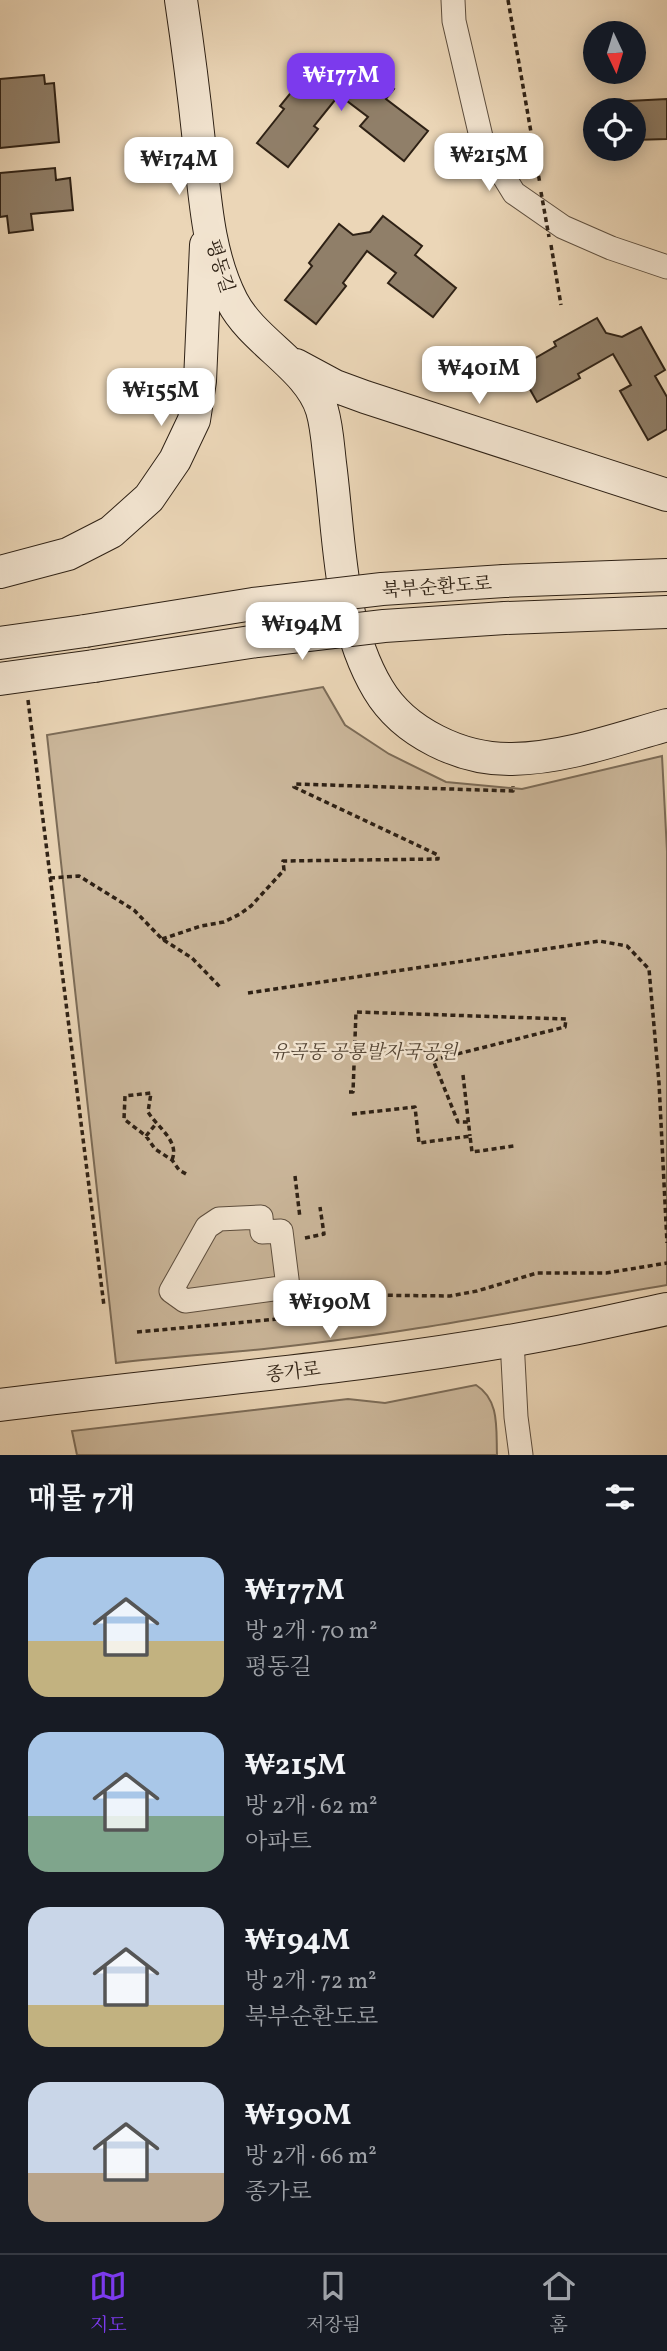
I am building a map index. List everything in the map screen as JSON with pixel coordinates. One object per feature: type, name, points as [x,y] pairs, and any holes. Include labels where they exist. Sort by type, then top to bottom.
[{"type":"main road","name":"평동길","points":[[181,0],[208,219],[218,268],[233,303],[254,331],[274,351]]},
{"type":"main road","points":[[0,572],[68,554],[111,533],[149,498],[175,460],[194,420],[200,381],[202,289],[208,219]]},
{"type":"main road","points":[[274,351],[306,372],[365,397],[667,495]]},
{"type":"main road","points":[[274,351],[297,372],[321,408],[347,605],[366,667],[378,690],[393,709],[430,738],[459,751],[486,758],[511,759],[549,755],[667,725]]},
{"type":"main road","name":"북부순환도로","points":[[0,643],[279,601],[382,589],[667,575]]},
{"type":"main road","name":"북부순환도로","points":[[12,677],[372,627],[505,618],[661,614]]},
{"type":"main road","name":"종가로","points":[[0,1405],[326,1367],[552,1334],[667,1309]]},
{"type":"street","points":[[453,0],[454,21],[482,141],[514,193],[563,227],[667,267]]},
{"type":"street","points":[[261,1217],[262,1232],[281,1231],[288,1287],[185,1301],[171,1290],[207,1227],[219,1219],[261,1217]]},
{"type":"street","points":[[512,1340],[521,1455]]},
{"type":"path","points":[[508,0],[561,305]]},
{"type":"path","points":[[12,677],[50,878],[104,1306]]},
{"type":"path","points":[[162,939],[201,926],[224,922],[240,914],[251,906],[284,870],[283,861],[438,859],[438,855],[295,787],[296,784],[513,791]]},
{"type":"path","points":[[50,878],[79,876],[134,910],[162,939],[192,958],[220,987]]},
{"type":"path","points":[[248,993],[599,941],[627,946],[649,969],[659,1083],[667,1243]]},
{"type":"path","points":[[349,1092],[353,1092],[356,1012],[566,1019],[565,1027],[433,1060],[458,1122],[469,1122]]},
{"type":"path","points":[[463,1075],[472,1152],[514,1146]]},
{"type":"path","points":[[172,1160],[175,1152],[172,1143],[155,1125],[148,1112],[151,1094],[125,1093],[124,1119],[146,1136],[155,1149],[188,1175]]},
{"type":"path","points":[[352,1114],[415,1107],[419,1143],[470,1136]]},
{"type":"path","points":[[146,1136],[155,1125]]},
{"type":"path","points":[[303,1238],[324,1234],[320,1207]]},
{"type":"path","points":[[137,1332],[289,1318],[362,1295],[450,1296],[537,1273],[606,1273],[667,1263]]},
{"type":"green space","name":"유곡동 공룡발자국공원","points":[[323,687],[345,725],[389,754],[446,782],[522,789],[662,756],[667,851],[667,1285],[365,1336],[116,1363],[47,735]]},
{"type":"green space","points":[[476,1385],[484,1391],[493,1407],[497,1455],[77,1455],[72,1431],[348,1399],[385,1403]]},
{"type":"building","points":[[354,59],[394,89],[386,99],[428,131],[404,161],[360,126],[368,117],[339,95],[314,126],[318,129],[288,167],[257,143],[284,109],[280,106],[311,68],[324,78],[341,76]]},
{"type":"building","points":[[44,75],[45,84],[54,83],[59,142],[0,148],[0,79]]},
{"type":"building","points":[[667,99],[667,139],[646,140],[646,100]]},
{"type":"building","points":[[55,168],[56,180],[70,178],[73,210],[31,214],[33,230],[9,233],[7,216],[0,217],[0,173]]},
{"type":"building","points":[[383,216],[422,246],[415,255],[456,288],[433,317],[388,283],[396,273],[367,251],[343,283],[346,286],[316,324],[285,300],[312,266],[309,263],[339,224],[353,235],[370,232]]},
{"type":"building","points":[[597,318],[606,333],[622,337],[641,327],[665,370],[655,376],[667,397],[667,429],[648,440],[620,391],[631,385],[613,354],[578,374],[580,378],[537,402],[518,368],[556,346],[554,342]]}]
